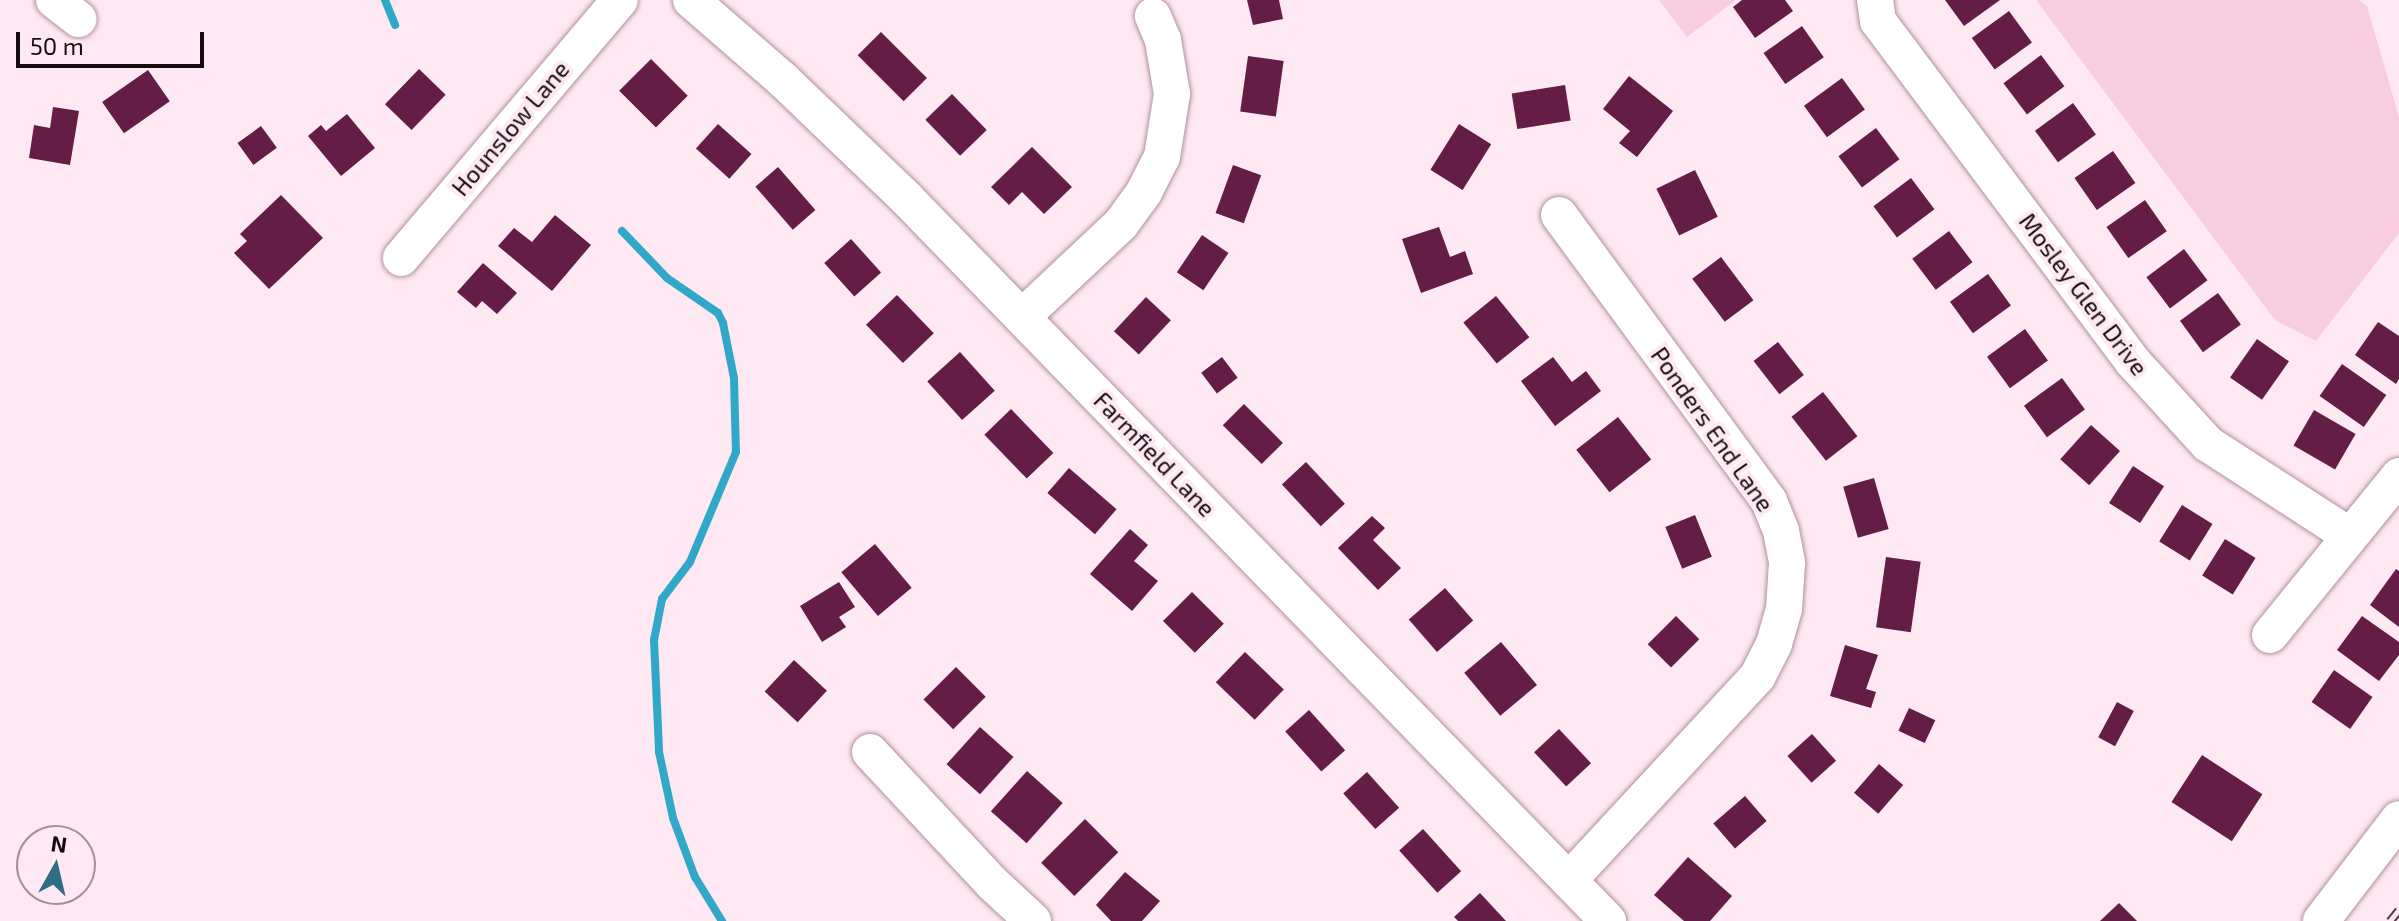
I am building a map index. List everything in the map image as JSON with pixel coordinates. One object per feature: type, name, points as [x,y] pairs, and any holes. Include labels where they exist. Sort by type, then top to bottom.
[{"type":"street","name":"Hounslow Lane","points":[[401,258],[620,0]]},
{"type":"street","name":"Farmfield Lane","points":[[691,0],[835,128],[1608,921]]},
{"type":"street","name":"Mosley Glen Drive","points":[[1875,0],[1878,21],[2133,362],[2208,444],[2350,536]]},
{"type":"street","points":[[1022,317],[1121,224],[1144,192],[1162,157],[1172,94],[1163,40],[1153,16]]},
{"type":"street","name":"Ponders End Lane","points":[[1559,215],[1769,501],[1781,531],[1787,563],[1784,609],[1774,644],[1757,677],[1569,880]]},
{"type":"street","points":[[2270,635],[2399,476]]},
{"type":"street","points":[[870,752],[992,883],[1033,921]]},
{"type":"street","points":[[2321,921],[2399,819]]},
{"type":"shaded area","points":[[1659,0],[1736,0],[1687,37]]},
{"type":"shaded area","points":[[2036,0],[2359,0],[2367,6],[2399,117],[2399,233],[2316,341],[2275,320]]},
{"type":"building","points":[[1247,0],[1279,0],[1283,19],[1253,25]]},
{"type":"building","points":[[1742,0],[1785,0],[1793,11],[1755,38],[1733,7]]},
{"type":"building","points":[[1945,0],[2000,0],[1964,26]]},
{"type":"building","points":[[2009,11],[2032,43],[1995,70],[1972,38]]},
{"type":"building","points":[[1802,26],[1824,57],[1785,84],[1763,53]]},
{"type":"building","points":[[881,32],[927,78],[904,101],[858,55]]},
{"type":"building","points":[[2041,55],[2064,86],[2027,114],[2003,83]]},
{"type":"building","points":[[1248,56],[1284,61],[1276,116],[1240,111]]},
{"type":"building","points":[[651,59],[688,96],[656,128],[619,91]]},
{"type":"building","points":[[419,69],[446,95],[412,130],[385,104]]},
{"type":"building","points":[[148,70],[170,101],[124,133],[102,102]]},
{"type":"building","points":[[1629,76],[1673,111],[1637,157],[1619,143],[1630,131],[1603,109]]},
{"type":"building","points":[[1842,78],[1865,110],[1827,137],[1804,106]]},
{"type":"building","points":[[1565,85],[1571,121],[1517,129],[1512,93]]},
{"type":"building","points":[[952,94],[987,130],[960,156],[925,120]]},
{"type":"building","points":[[2073,103],[2096,135],[2058,162],[2035,131]]},
{"type":"building","points":[[53,107],[79,111],[70,165],[29,158],[34,125],[50,128]]},
{"type":"building","points":[[347,114],[375,148],[341,176],[308,136],[321,125],[326,131]]},
{"type":"building","points":[[718,124],[751,154],[729,179],[696,149]]},
{"type":"building","points":[[1459,124],[1491,144],[1463,190],[1430,170]]},
{"type":"building","points":[[261,126],[277,148],[253,165],[238,143]]},
{"type":"building","points":[[1876,128],[1899,159],[1862,187],[1838,156]]},
{"type":"building","points":[[1032,147],[1072,187],[1044,214],[1022,192],[1009,205],[991,187]]},
{"type":"building","points":[[2113,151],[2135,183],[2097,210],[2074,178]]},
{"type":"building","points":[[1233,165],[1261,175],[1244,223],[1216,213]]},
{"type":"building","points":[[778,167],[815,210],[793,230],[755,187]]},
{"type":"building","points":[[1695,170],[1718,217],[1679,236],[1656,189]]},
{"type":"building","points":[[1911,178],[1934,209],[1897,237],[1873,206]]},
{"type":"building","points":[[281,195],[323,238],[269,289],[234,253],[247,241],[240,234]]},
{"type":"building","points":[[2145,200],[2167,231],[2128,258],[2106,227]]},
{"type":"building","points":[[555,215],[591,245],[552,291],[498,246],[514,228],[532,242]]},
{"type":"building","points":[[1439,227],[1450,257],[1465,251],[1473,274],[1421,293],[1402,239]]},
{"type":"building","points":[[1949,231],[1972,262],[1936,290],[1912,259]]},
{"type":"building","points":[[1202,235],[1229,253],[1203,290],[1177,272]]},
{"type":"building","points":[[851,239],[881,272],[854,297],[824,263]]},
{"type":"building","points":[[2184,249],[2207,280],[2170,308],[2146,277]]},
{"type":"building","points":[[1721,257],[1753,300],[1725,322],[1692,279]]},
{"type":"building","points":[[483,263],[517,293],[497,314],[482,301],[476,308],[457,292]]},
{"type":"building","points":[[1988,274],[2011,306],[1973,333],[1950,302]]},
{"type":"building","points":[[2218,293],[2241,325],[2203,352],[2180,321]]},
{"type":"building","points":[[897,295],[934,333],[903,363],[866,325]]},
{"type":"building","points":[[1496,296],[1529,337],[1497,364],[1463,322]]},
{"type":"building","points":[[1146,297],[1171,320],[1139,355],[1114,331]]},
{"type":"building","points":[[2378,322],[2399,336],[2399,379],[2396,384],[2355,355]]},
{"type":"building","points":[[2025,329],[2048,361],[2010,388],[1987,357]]},
{"type":"building","points":[[2257,339],[2289,361],[2262,400],[2230,378]]},
{"type":"building","points":[[1778,342],[1804,375],[1779,394],[1754,361]]},
{"type":"building","points":[[960,352],[995,391],[962,420],[927,381]]},
{"type":"building","points":[[1222,357],[1238,378],[1217,393],[1201,373]]},
{"type":"building","points":[[1553,357],[1572,382],[1586,371],[1601,391],[1555,426],[1521,381]]},
{"type":"building","points":[[2342,364],[2386,395],[2364,427],[2320,396]]},
{"type":"building","points":[[2062,378],[2085,410],[2047,437],[2024,406]]},
{"type":"building","points":[[1823,392],[1857,436],[1826,461],[1791,417]]},
{"type":"building","points":[[1244,404],[1283,443],[1262,464],[1223,425]]},
{"type":"building","points":[[1011,409],[1053,453],[1027,479],[984,435]]},
{"type":"building","points":[[2314,410],[2356,434],[2335,470],[2294,446]]},
{"type":"building","points":[[1618,417],[1651,460],[1609,492],[1576,450]]},
{"type":"building","points":[[2091,425],[2120,451],[2089,485],[2060,459]]},
{"type":"building","points":[[1306,462],[1345,504],[1321,526],[1282,485]]},
{"type":"building","points":[[2133,466],[2164,486],[2140,523],[2109,503]]},
{"type":"building","points":[[1069,468],[1117,509],[1095,534],[1047,493]]},
{"type":"building","points":[[1874,478],[1889,529],[1858,538],[1843,487]]},
{"type":"building","points":[[2182,505],[2213,524],[2190,561],[2159,541]]},
{"type":"building","points":[[1695,515],[1712,557],[1682,569],[1665,527]]},
{"type":"building","points":[[1372,516],[1385,528],[1373,540],[1401,568],[1378,590],[1338,548]]},
{"type":"building","points":[[1130,529],[1148,545],[1134,561],[1158,581],[1132,611],[1090,574]]},
{"type":"building","points":[[2225,539],[2256,558],[2233,595],[2202,575]]},
{"type":"building","points":[[875,544],[912,588],[878,616],[841,572]]},
{"type":"building","points":[[1886,557],[1921,562],[1911,632],[1876,627]]},
{"type":"building","points":[[2396,569],[2399,571],[2399,627],[2370,605]]},
{"type":"building","points":[[839,582],[855,607],[839,617],[846,627],[822,642],[800,606]]},
{"type":"building","points":[[1445,588],[1473,620],[1437,652],[1409,619]]},
{"type":"building","points":[[1192,592],[1224,624],[1195,653],[1163,621]]},
{"type":"building","points":[[1676,616],[1699,639],[1671,668],[1648,644]]},
{"type":"building","points":[[2362,616],[2399,642],[2399,655],[2379,681],[2337,650]]},
{"type":"building","points":[[1501,642],[1537,685],[1500,716],[1464,673]]},
{"type":"building","points":[[1845,645],[1878,655],[1866,689],[1876,692],[1871,708],[1830,696]]},
{"type":"building","points":[[1245,652],[1284,690],[1255,720],[1216,682]]},
{"type":"building","points":[[794,660],[827,691],[798,722],[765,691]]},
{"type":"building","points":[[956,667],[986,697],[953,729],[923,700]]},
{"type":"building","points":[[2334,670],[2373,697],[2350,729],[2312,702]]},
{"type":"building","points":[[2117,702],[2134,711],[2115,746],[2098,737]]},
{"type":"building","points":[[1909,708],[1935,720],[1925,743],[1898,731]]},
{"type":"building","points":[[1309,710],[1345,750],[1321,772],[1285,731]]},
{"type":"building","points":[[980,727],[1013,757],[980,794],[947,764]]},
{"type":"building","points":[[1559,729],[1591,763],[1566,787],[1534,752]]},
{"type":"building","points":[[1812,734],[1836,761],[1812,783],[1787,756]]},
{"type":"building","points":[[2202,755],[2262,794],[2232,841],[2172,802]]},
{"type":"building","points":[[1879,764],[1903,785],[1878,814],[1854,793]]},
{"type":"building","points":[[1027,771],[1063,803],[1027,843],[991,811]]},
{"type":"building","points":[[1367,772],[1399,808],[1375,829],[1343,793]]},
{"type":"building","points":[[1745,796],[1767,821],[1735,848],[1713,824]]},
{"type":"building","points":[[1085,819],[1118,852],[1074,896],[1041,863]]},
{"type":"building","points":[[1423,829],[1461,871],[1437,893],[1399,850]]},
{"type":"building","points":[[1688,857],[1732,896],[1710,921],[1684,921],[1654,895]]},
{"type":"building","points":[[1125,872],[1160,901],[1142,921],[1111,921],[1096,905]]},
{"type":"building","points":[[1480,893],[1506,921],[1458,921],[1454,917]]},
{"type":"building","points":[[2119,903],[2137,921],[2100,921]]},
{"type":"waterway","points":[[385,0],[395,25]]},
{"type":"waterway","points":[[622,231],[667,278],[718,313],[723,323],[734,378],[736,452],[690,562],[662,599],[654,640],[659,752],[673,818],[695,877],[722,921]]},
{"type":"railway","points":[[2390,921],[2399,910]]}]
